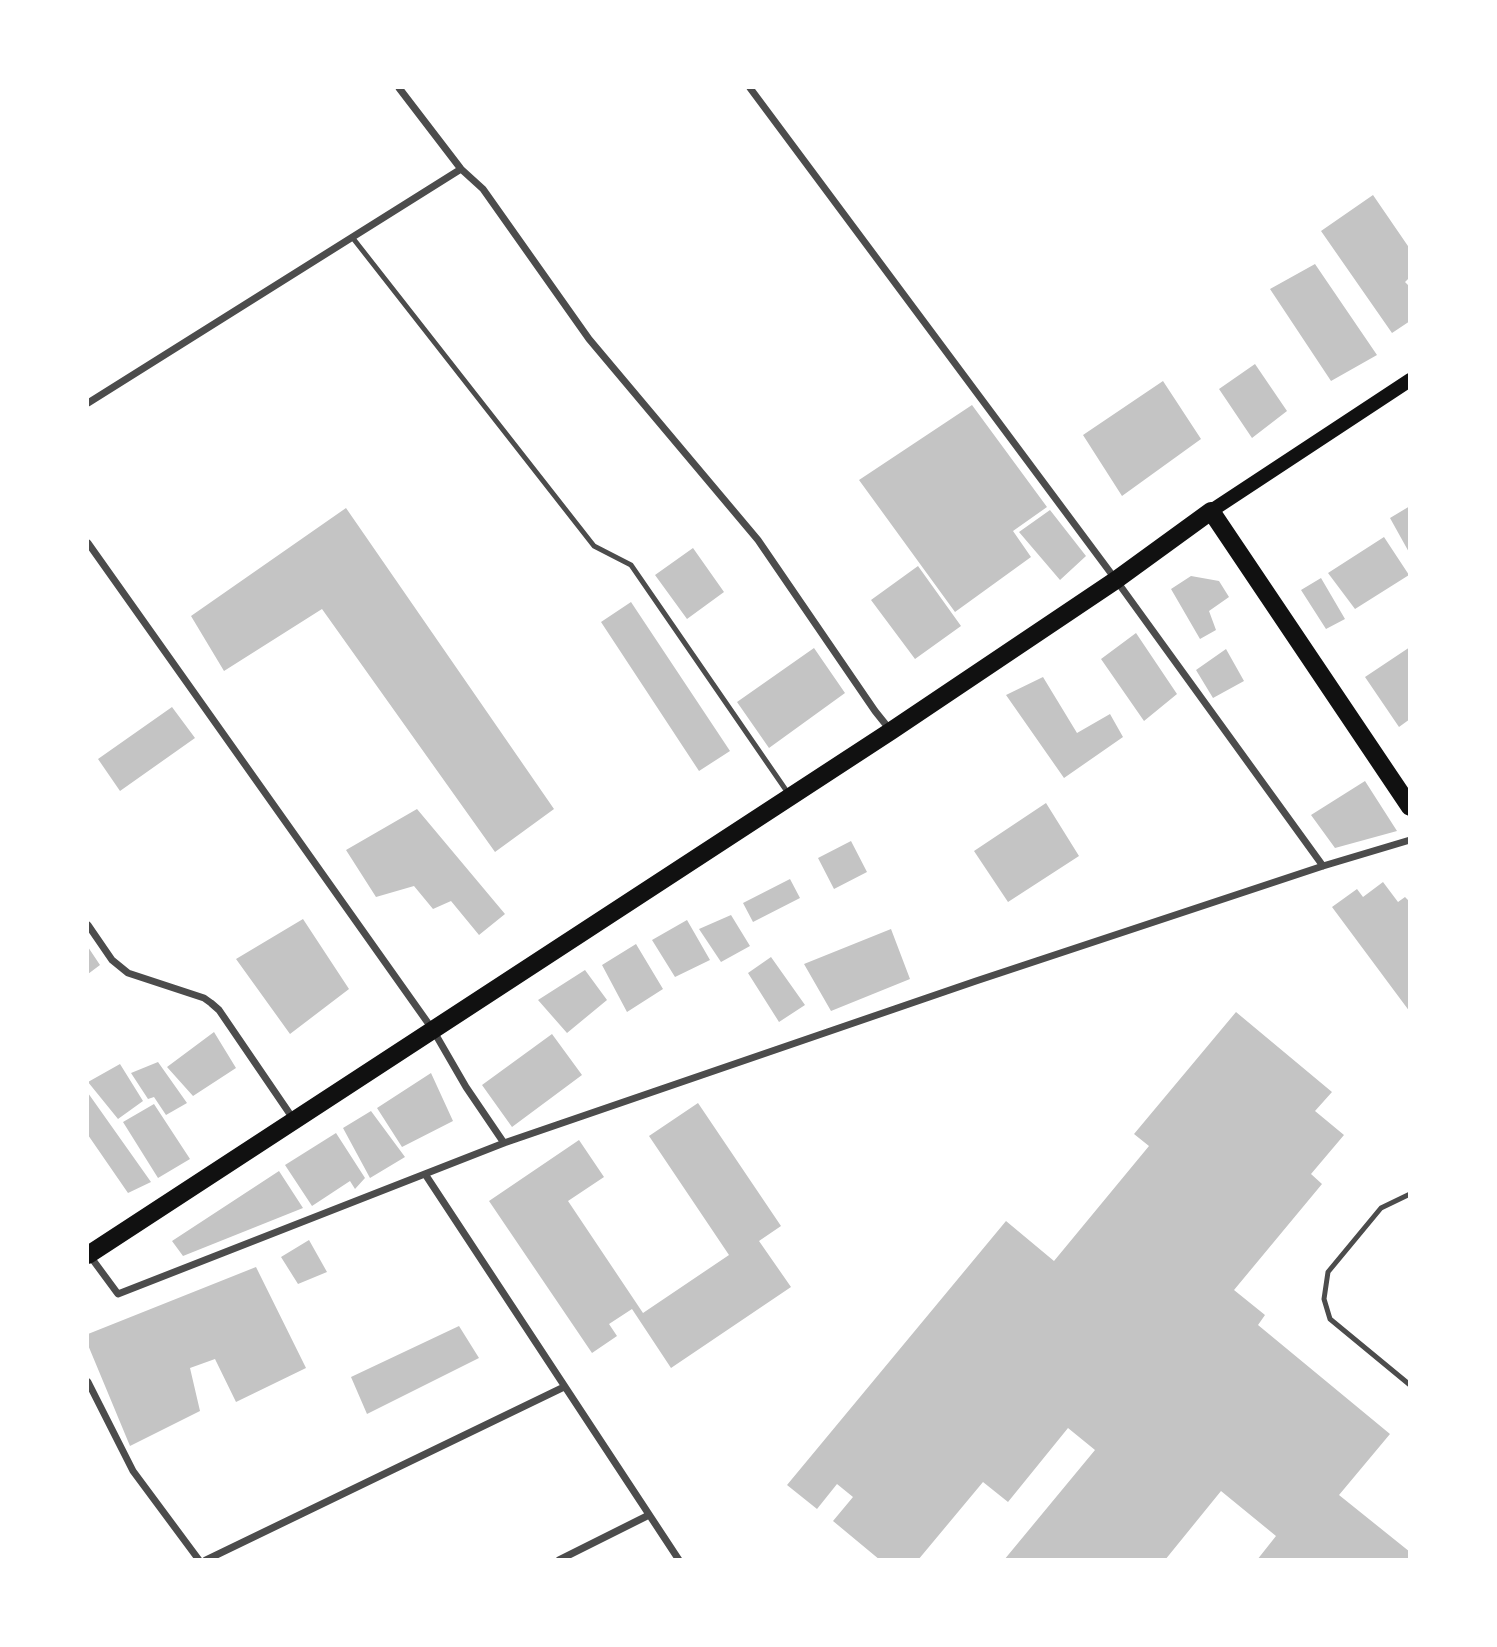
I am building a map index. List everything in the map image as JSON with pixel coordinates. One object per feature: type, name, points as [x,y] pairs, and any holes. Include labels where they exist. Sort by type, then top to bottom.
[{"type":"main road","points":[[88,1254],[891,731],[1116,580],[1211,511],[1409,380]]},
{"type":"main road","points":[[1211,511],[1409,807]]},
{"type":"street","points":[[399,88],[461,169],[483,189],[589,338],[758,540],[891,731]]},
{"type":"street","points":[[750,88],[1116,580],[1323,866]]},
{"type":"street","points":[[88,403],[461,169]]},
{"type":"street","points":[[88,543],[433,1030],[466,1087],[504,1143]]},
{"type":"street","points":[[88,1254],[118,1294],[504,1143],[976,981],[1409,840]]},
{"type":"street","points":[[88,925],[112,960],[128,973],[204,998],[219,1010],[294,1121]]},
{"type":"street","points":[[425,1174],[679,1559]]},
{"type":"street","points":[[88,1382],[133,1471],[200,1559]]},
{"type":"street","points":[[206,1559],[564,1387]]},
{"type":"street","points":[[559,1559],[649,1515]]},
{"type":"lane","points":[[352,237],[594,546],[631,565],[790,796]]},
{"type":"lane","points":[[1409,1194],[1381,1209],[1328,1272],[1324,1299],[1330,1319],[1409,1385]]},
{"type":"building","points":[[1373,195],[1410,249],[1410,277],[1405,282],[1410,287],[1410,321],[1392,333],[1321,231]]},
{"type":"building","points":[[1315,264],[1377,355],[1331,381],[1270,289]]},
{"type":"building","points":[[1255,364],[1287,411],[1252,438],[1219,389]]},
{"type":"building","points":[[1163,381],[1201,439],[1122,496],[1083,435]]},
{"type":"building","points":[[972,405],[1047,507],[1013,531],[1031,557],[955,612],[859,480]]},
{"type":"building","points":[[1410,506],[1410,554],[1390,518]]},
{"type":"building","points":[[346,508],[554,809],[495,852],[322,609],[224,671],[191,616]]},
{"type":"building","points":[[1050,510],[1086,556],[1060,580],[1019,532]]},
{"type":"building","points":[[1384,537],[1409,575],[1355,609],[1328,573]]},
{"type":"building","points":[[693,548],[724,592],[687,619],[655,575]]},
{"type":"building","points":[[918,566],[961,626],[915,659],[871,600]]},
{"type":"building","points":[[1191,576],[1219,581],[1229,597],[1209,611],[1216,630],[1200,639],[1171,589]]},
{"type":"building","points":[[1321,578],[1345,619],[1326,629],[1301,590]]},
{"type":"building","points":[[631,602],[730,751],[699,771],[601,622]]},
{"type":"building","points":[[1136,633],[1177,694],[1144,721],[1101,659]]},
{"type":"building","points":[[1410,647],[1410,719],[1399,727],[1365,677]]},
{"type":"building","points":[[814,648],[845,693],[769,748],[737,702]]},
{"type":"building","points":[[1226,649],[1244,681],[1213,698],[1196,670]]},
{"type":"building","points":[[1043,677],[1077,733],[1110,714],[1123,737],[1064,778],[1006,695]]},
{"type":"building","points":[[172,707],[195,738],[120,791],[98,759]]},
{"type":"building","points":[[1365,781],[1397,831],[1335,848],[1311,815]]},
{"type":"building","points":[[1046,803],[1079,856],[1008,902],[974,851]]},
{"type":"building","points":[[417,809],[505,914],[479,935],[451,901],[433,909],[414,886],[376,897],[346,850]]},
{"type":"building","points":[[851,841],[867,872],[834,889],[818,858]]},
{"type":"building","points":[[790,879],[800,898],[753,922],[743,903]]},
{"type":"building","points":[[1383,882],[1398,902],[1405,897],[1410,902],[1410,1012],[1332,907],[1357,889],[1363,897]]},
{"type":"building","points":[[731,915],[750,946],[721,962],[699,929]]},
{"type":"building","points":[[303,919],[349,989],[290,1034],[236,959]]},
{"type":"building","points":[[687,920],[710,960],[675,977],[652,940]]},
{"type":"building","points":[[891,929],[910,979],[831,1011],[804,964]]},
{"type":"building","points":[[636,944],[663,989],[627,1012],[602,965]]},
{"type":"building","points":[[88,947],[100,965],[88,974]]},
{"type":"building","points":[[771,957],[805,1005],[779,1022],[748,973]]},
{"type":"building","points":[[585,970],[607,1000],[567,1033],[538,1000]]},
{"type":"building","points":[[1236,1012],[1332,1092],[1315,1111],[1344,1135],[1311,1174],[1322,1184],[1234,1290],[1265,1315],[1258,1325],[1390,1434],[1339,1495],[1410,1552],[1410,1560],[1257,1560],[1276,1536],[1221,1491],[1165,1560],[1004,1560],[1095,1450],[1068,1428],[1008,1502],[983,1482],[918,1560],[880,1560],[833,1521],[853,1497],[837,1484],[817,1509],[787,1485],[1006,1221],[1054,1261],[1149,1146],[1134,1134]]},
{"type":"building","points":[[214,1032],[236,1068],[193,1096],[167,1067]]},
{"type":"building","points":[[552,1034],[582,1075],[512,1127],[482,1085]]},
{"type":"building","points":[[158,1062],[187,1103],[166,1115],[154,1097],[148,1099],[131,1073]]},
{"type":"building","points":[[120,1064],[143,1101],[118,1119],[88,1082]]},
{"type":"building","points":[[431,1073],[453,1121],[402,1147],[377,1108]]},
{"type":"building","points":[[88,1093],[151,1182],[128,1193],[88,1135]]},
{"type":"building","points":[[698,1103],[781,1226],[759,1241],[791,1287],[671,1368],[632,1309],[609,1324],[617,1336],[592,1353],[489,1201],[579,1140],[604,1177],[568,1201],[643,1313],[729,1255],[649,1136]]},
{"type":"building","points":[[154,1104],[190,1159],[158,1178],[123,1122]]},
{"type":"building","points":[[371,1111],[405,1157],[370,1178],[343,1128]]},
{"type":"building","points":[[336,1133],[365,1178],[355,1189],[350,1181],[312,1206],[285,1165]]},
{"type":"building","points":[[279,1171],[303,1208],[183,1256],[172,1241]]},
{"type":"building","points":[[309,1240],[327,1272],[298,1284],[281,1257]]},
{"type":"building","points":[[256,1267],[306,1368],[236,1402],[215,1359],[190,1368],[200,1411],[130,1446],[88,1345],[88,1334]]},
{"type":"building","points":[[459,1326],[479,1358],[367,1414],[351,1377]]}]
